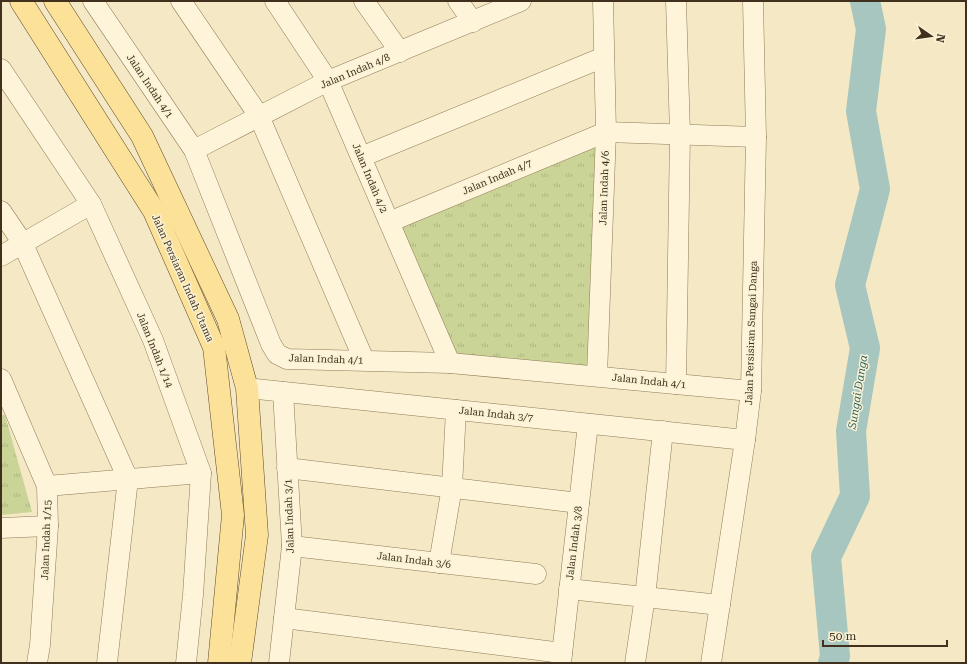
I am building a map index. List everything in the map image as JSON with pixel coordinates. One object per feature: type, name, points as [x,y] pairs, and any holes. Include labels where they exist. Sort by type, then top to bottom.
[{"type":"main road","name":"Jalan Persiaran Indah Utama","points":[[21,1],[154,211],[214,347],[233,515],[219,663]]},
{"type":"main road","points":[[55,1],[142,136],[228,319],[247,388],[257,535],[240,663]]},
{"type":"street","name":"Jalan Indah 4/1","points":[[93,1],[194,150],[271,344],[277,354],[287,359],[450,363],[751,391]]},
{"type":"street","points":[[181,1],[259,116],[364,360]]},
{"type":"street","name":"Jalan Indah 4/2","points":[[276,1],[328,81],[450,363]]},
{"type":"street","points":[[364,1],[400,52]]},
{"type":"street","points":[[458,1],[472,22]]},
{"type":"street","name":"Jalan Indah 4/8","points":[[194,150],[328,81],[521,1]]},
{"type":"street","name":"Jalan Indah 4/6","points":[[597,376],[606,132],[603,1]]},
{"type":"street","points":[[676,1],[680,134],[676,384]]},
{"type":"street","name":"Jalan Persisiran Sungai Danga","points":[[711,663],[751,391],[756,137],[753,1]]},
{"type":"street","points":[[361,157],[604,57]]},
{"type":"street","name":"Jalan Indah 1/14","points":[[1,69],[91,204],[153,340],[201,473],[193,595],[186,663]]},
{"type":"street","points":[[606,132],[756,137]]},
{"type":"street","name":"Jalan Indah 4/7","points":[[389,222],[606,132]]},
{"type":"street","points":[[1,256],[22,242],[91,204]]},
{"type":"street","points":[[1,211],[22,242],[128,479],[107,663]]},
{"type":"street","name":"Jalan Indah 1/15","points":[[1,379],[7,411],[47,486],[48,526],[40,645],[37,663]]},
{"type":"street","name":"Jalan Indah 3/7","points":[[247,388],[745,440]]},
{"type":"street","name":"Jalan Indah 3/1","points":[[279,663],[292,546],[283,392]]},
{"type":"street","points":[[440,563],[452,487],[456,410]]},
{"type":"street","name":"Jalan Indah 3/8","points":[[561,658],[588,424]]},
{"type":"street","points":[[635,663],[645,597],[663,431]]},
{"type":"street","points":[[287,468],[579,503]]},
{"type":"street","points":[[47,486],[201,473]]},
{"type":"street","points":[[1,528],[48,526]]},
{"type":"street","name":"Jalan Indah 3/6","points":[[292,546],[536,574]]},
{"type":"street","points":[[569,590],[720,604]]},
{"type":"street","points":[[284,618],[561,658]]},
{"type":"green space","points":[[602,139],[597,372],[450,363],[395,224]]},
{"type":"green space","points":[[1,415],[5,415],[32,512],[1,515]]},
{"type":"waterway","name":"Sungai Danga","points":[[833,663],[835,656],[826,557],[855,496],[851,431],[865,348],[850,285],[875,189],[861,111],[871,29],[865,1]]}]
